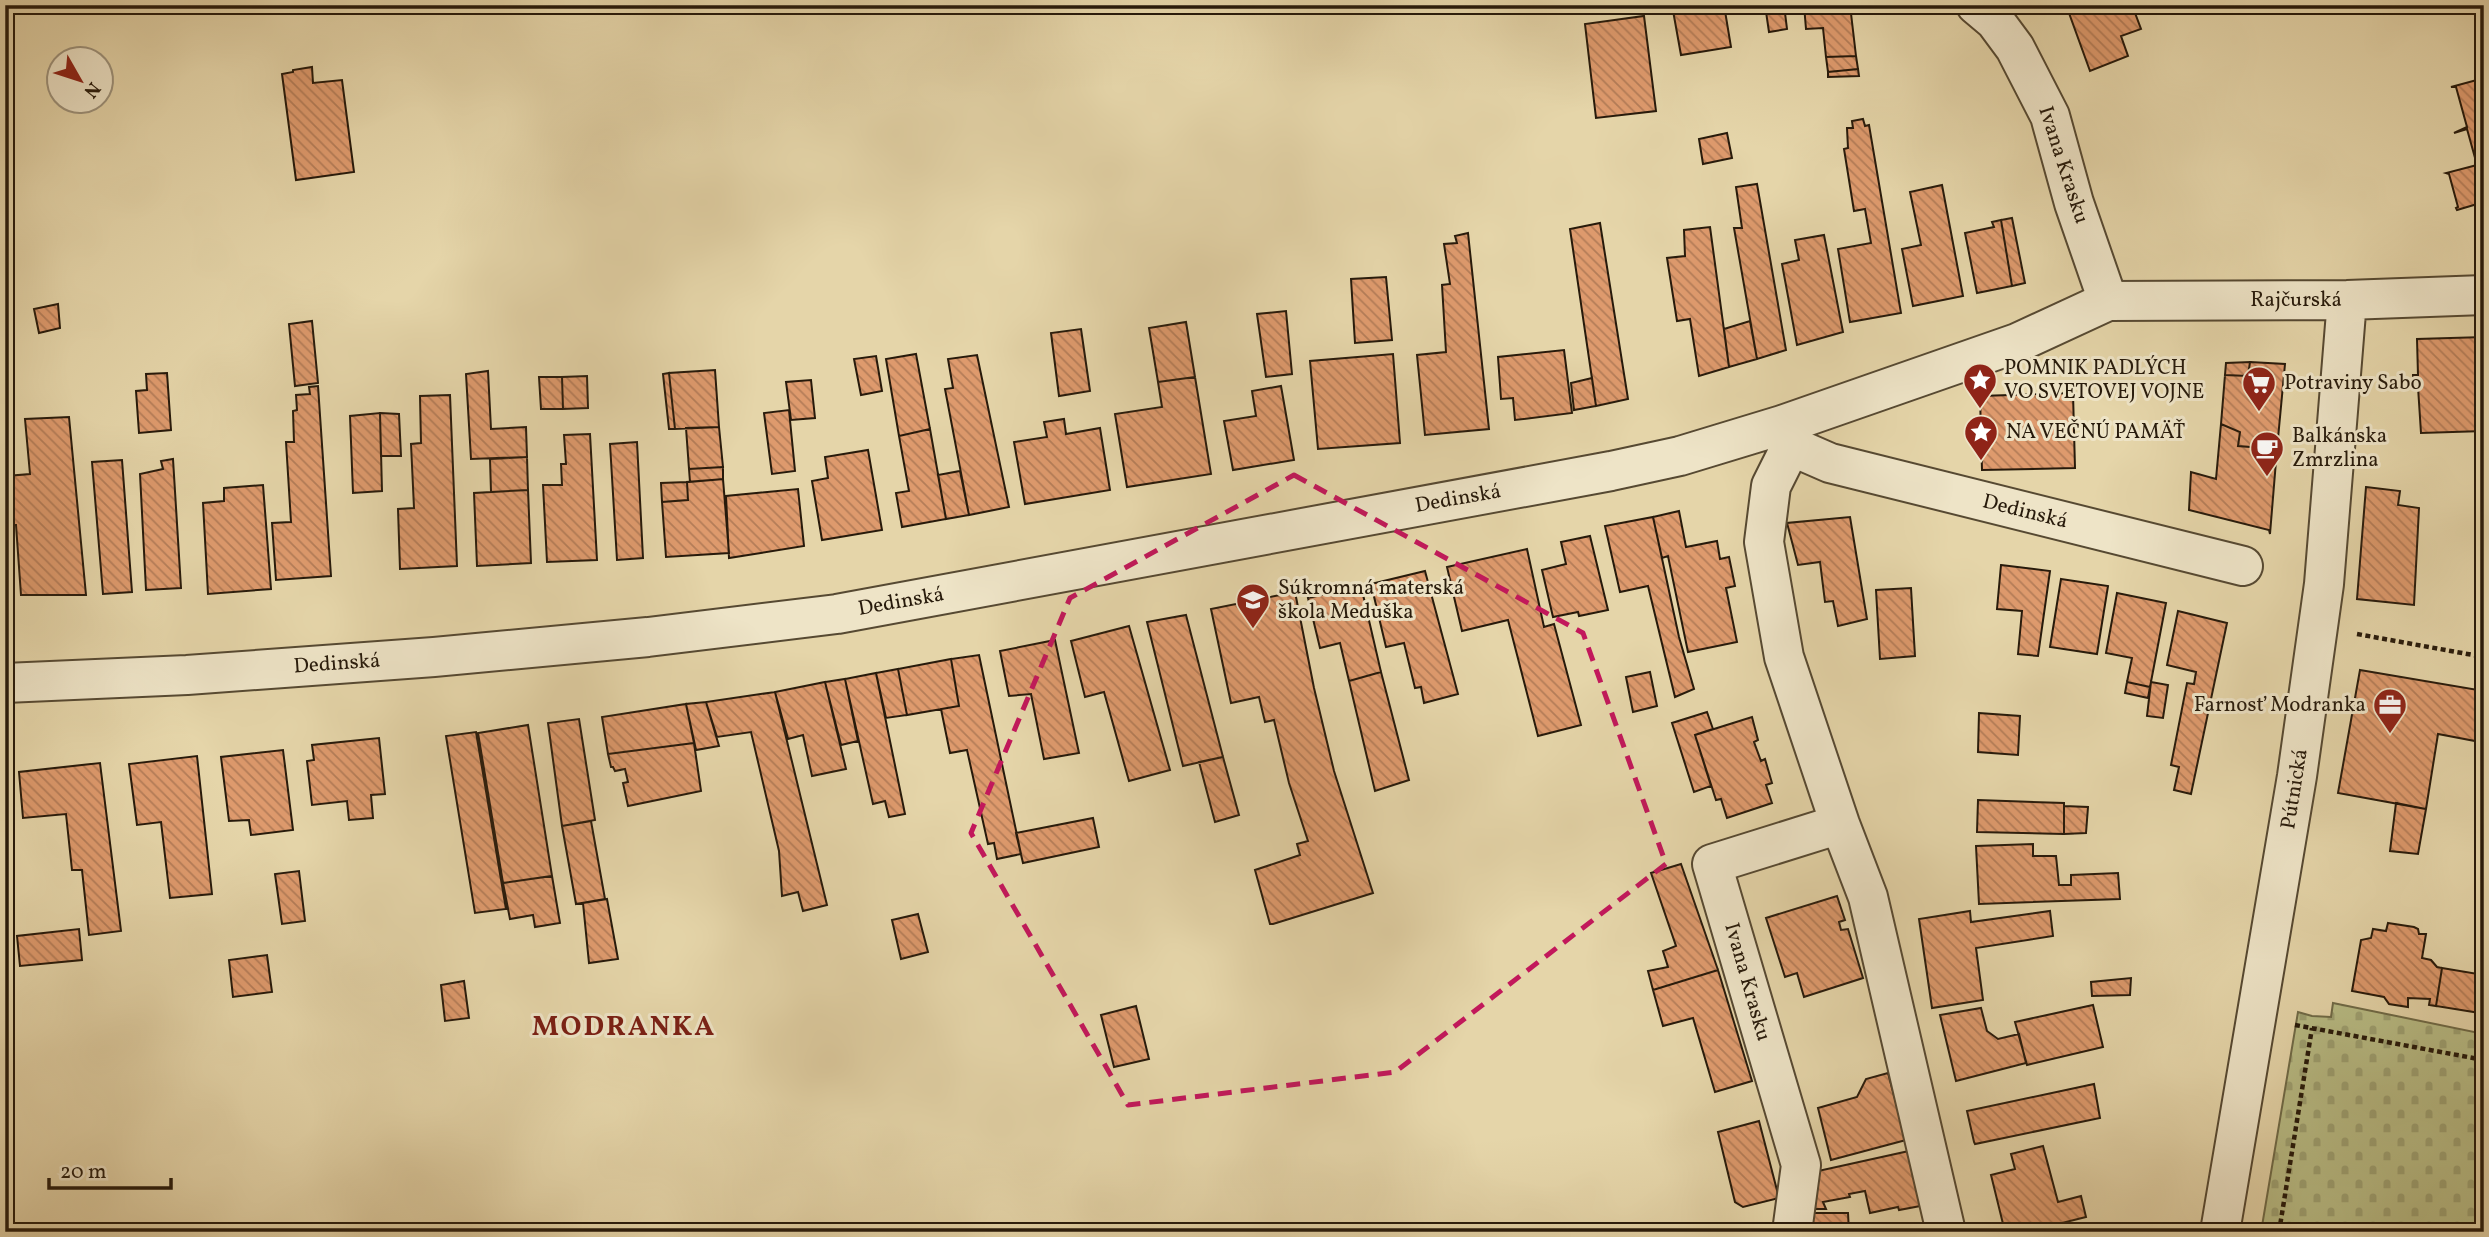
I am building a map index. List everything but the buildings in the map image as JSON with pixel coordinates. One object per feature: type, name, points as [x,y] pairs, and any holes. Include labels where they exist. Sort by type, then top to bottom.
[{"type":"street","name":"Ivana Krasku","points":[[1976,5],[1995,21],[2015,48],[2050,116],[2074,203],[2108,301]]},
{"type":"street","name":"Rajčurská","points":[[2108,301],[2347,300],[2484,295]]},
{"type":"street","name":"Pútnická","points":[[2220,1232],[2297,776],[2324,584],[2347,300]]},
{"type":"street","name":"Dedinská","points":[[5,683],[187,675],[434,657],[648,637],[837,614],[1611,471],[1786,436],[2017,343],[2108,301]]},
{"type":"street","name":"Dedinská","points":[[1786,436],[1830,463],[2243,566]]},
{"type":"street","points":[[1786,436],[1771,486],[1764,542],[1784,657],[1840,824],[1868,897],[1946,1232]]},
{"type":"street","name":"Ivana Krasku","points":[[1792,1232],[1801,1165],[1712,864],[1840,824]]},
{"type":"path","points":[[2344,632],[2484,657]]},
{"type":"path","points":[[2291,1024],[2484,1060]]},
{"type":"path","points":[[2279,1232],[2312,1028]]},
{"type":"highlighted area","points":[[1294,475],[1583,633],[1666,864],[1395,1072],[1128,1105],[971,833],[1070,598]]},
{"type":"green space","points":[[2333,1003],[2484,1034],[2484,1232],[2261,1232],[2298,1012],[2331,1017]]},
{"type":"place","name":"POMNIK PADLÝCH VO SVETOVEJ VOJNE","points":[[1980,410]]},
{"type":"place","name":"Potraviny Sabo","points":[[2259,413]]},
{"type":"place","name":"NA VEČNÚ PAMÄŤ","points":[[1981,462]]},
{"type":"place","name":"Balkánska Zmrzlina","points":[[2267,478]]},
{"type":"place","name":"Súkromná materská škola Meduška","points":[[1253,630]]},
{"type":"place","name":"Farnosť Modranka","points":[[2390,735]]},
{"type":"district","name":"MODRANKA","points":[[624,1027]]}]
